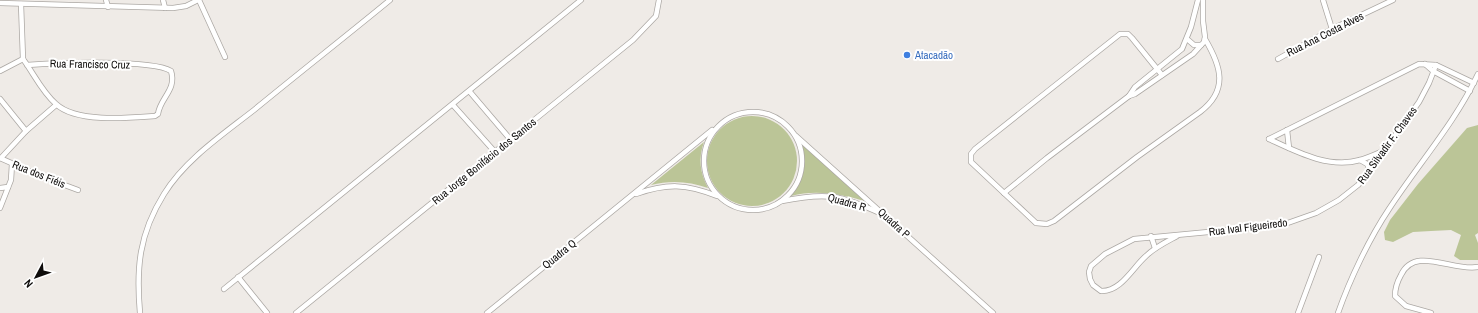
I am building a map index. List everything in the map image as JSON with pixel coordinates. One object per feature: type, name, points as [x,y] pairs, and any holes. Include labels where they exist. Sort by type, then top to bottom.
[{"type":"street","points":[[106,0],[108,7]]},
{"type":"street","points":[[163,0],[165,8]]},
{"type":"street","points":[[0,3],[54,3],[108,7],[178,8],[198,0],[225,57]]},
{"type":"street","points":[[140,313],[138,267],[142,244],[154,212],[176,177],[216,140],[390,0]]},
{"type":"street","points":[[224,289],[470,92],[581,0]]},
{"type":"street","name":"Rua Jorge Bonifácio dos Santos","points":[[296,313],[633,40],[656,16],[659,0]]},
{"type":"street","points":[[1129,96],[1134,86],[1177,55],[1187,39],[1198,0]]},
{"type":"street","points":[[1162,75],[1128,34],[1120,34],[975,149],[971,154],[970,162],[1036,223],[1047,224],[1054,221],[1137,156],[1205,109],[1212,102],[1218,91],[1220,74],[1217,60],[1205,39],[1202,20],[1203,0]]},
{"type":"street","points":[[1323,0],[1332,30]]},
{"type":"street","name":"Rua Ana Costa Alves","points":[[1278,59],[1393,0]]},
{"type":"street","points":[[1,158],[26,131],[56,105],[36,80],[23,59],[21,4]]},
{"type":"street","points":[[1193,19],[1198,18],[1202,20]]},
{"type":"street","points":[[1187,39],[1194,45],[1201,45]]},
{"type":"street","points":[[1004,193],[1047,158],[1129,96],[1135,94],[1189,57],[1205,39]]},
{"type":"street","points":[[0,71],[23,59]]},
{"type":"street","name":"Rua Francisco Cruz","points":[[27,65],[75,63],[153,66],[170,71],[172,79],[170,92],[160,106],[158,114],[151,117],[89,116],[74,114],[56,105]]},
{"type":"street","points":[[1383,151],[1360,160],[1340,163],[1325,161],[1269,139],[1419,64],[1436,65],[1474,83]]},
{"type":"street","points":[[1425,64],[1433,72],[1470,90]]},
{"type":"street","name":"Rua Silvadir F. Chaves","points":[[1339,200],[1358,185],[1416,107],[1429,83],[1436,65]]},
{"type":"street","points":[[1440,75],[1443,68]]},
{"type":"street","points":[[1338,313],[1356,270],[1383,218],[1453,120],[1478,74]]},
{"type":"street","name":"Rua Silvadir F. Chaves","points":[[1429,83],[1440,75]]},
{"type":"street","points":[[470,92],[510,139]]},
{"type":"street","points":[[0,99],[26,131]]},
{"type":"street","points":[[453,105],[495,152]]},
{"type":"street","points":[[744,112],[759,112],[772,116],[785,123],[794,134],[800,148],[802,163],[799,177],[792,190],[782,201],[770,207],[756,210],[742,209],[729,204],[718,196],[698,188],[684,185],[668,185],[632,195],[719,124],[730,116],[744,112]]},
{"type":"street","points":[[718,196],[707,179],[703,160],[705,147],[710,135],[719,124]]},
{"type":"street","points":[[1287,130],[1289,148]]},
{"type":"street","name":"Quadra P","points":[[794,134],[993,313]]},
{"type":"street","name":"Rua dos Fiéis","points":[[1,158],[12,164],[78,190]]},
{"type":"street","points":[[1360,160],[1367,164],[1370,170]]},
{"type":"street","points":[[0,208],[8,187],[12,164]]},
{"type":"street","points":[[0,188],[8,187]]},
{"type":"street","name":"Quadra Q","points":[[487,313],[632,195]]},
{"type":"street","name":"Quadra R","points":[[782,201],[809,196],[827,195],[857,203],[886,216]]},
{"type":"street","name":"Rua Ival Figueiredo","points":[[1177,236],[1155,248],[1113,289],[1101,291],[1093,285],[1090,280],[1089,272],[1092,266],[1105,254],[1134,239],[1151,236],[1177,236],[1282,225],[1316,213],[1339,200]]},
{"type":"street","points":[[1151,236],[1155,248]]},
{"type":"street","points":[[1298,313],[1319,257]]},
{"type":"street","points":[[1431,313],[1406,306],[1396,296],[1395,289],[1400,277],[1408,266],[1420,260],[1478,267]]},
{"type":"street","points":[[238,278],[267,313]]},
{"type":"green space","points":[[752,116],[769,120],[784,129],[793,144],[797,161],[793,178],[784,193],[769,202],[752,206],[735,202],[720,193],[711,178],[707,161],[711,144],[720,129],[735,120]]},
{"type":"green space","points":[[1478,125],[1478,233],[1475,235],[1478,243],[1478,260],[1460,260],[1454,256],[1461,235],[1451,230],[1413,232],[1393,242],[1385,240],[1384,232],[1390,220],[1418,184],[1467,128]]},
{"type":"green space","points":[[704,142],[701,154],[701,165],[703,177],[708,188],[680,182],[665,182],[651,185]]},
{"type":"green space","points":[[802,144],[865,201],[828,193],[810,193],[791,196],[802,178],[804,158]]},
{"type":"place","name":"Atacadão","points":[[907,55]]}]
